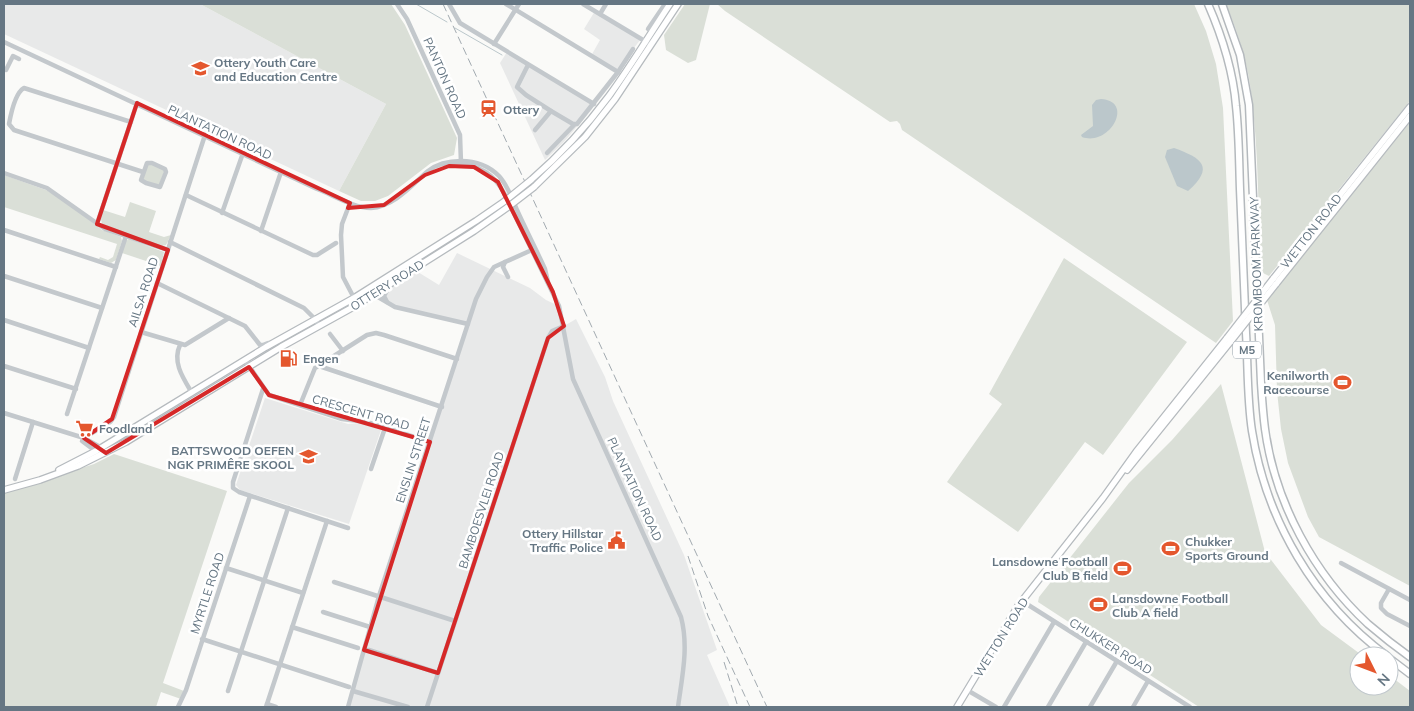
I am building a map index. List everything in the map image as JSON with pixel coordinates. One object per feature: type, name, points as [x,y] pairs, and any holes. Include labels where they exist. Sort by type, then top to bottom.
[{"type":"highway","name":"KROMBOOM PARKWAY","points":[[1208,4],[1227,57],[1236,106],[1248,383],[1252,430],[1258,462],[1275,513],[1288,541],[1306,570],[1340,614],[1375,646]]},
{"type":"highway","name":"KROMBOOM PARKWAY","points":[[1222,4],[1240,55],[1249,105],[1261,383],[1265,430],[1278,484],[1301,536],[1334,586],[1369,624],[1410,658]]},
{"type":"highway","name":"KROMBOOM PARKWAY","points":[[1399,666],[1410,674]]},
{"type":"main road","name":"OTTERY ROAD","points":[[101,452],[253,355],[282,338],[317,323],[371,295],[474,231],[564,150],[589,122],[619,83],[670,4]]},
{"type":"main road","name":"OTTERY ROAD","points":[[4,490],[29,482],[101,452],[249,367],[354,298],[534,186],[562,160],[601,117],[620,92],[678,4]]},
{"type":"main road","name":"WETTON ROAD","points":[[958,707],[1022,601],[1103,498],[1136,452],[1229,340],[1410,107]]},
{"type":"main road","name":"WETTON ROAD","points":[[1275,281],[1410,116]]},
{"type":"street","name":"PANTON ROAD","points":[[398,4],[407,18],[460,134],[461,163]]},
{"type":"street","points":[[449,4],[457,21],[594,104]]},
{"type":"street","points":[[506,4],[618,72]]},
{"type":"street","points":[[494,44],[519,4]]},
{"type":"street","points":[[583,4],[651,45]]},
{"type":"street","points":[[600,14],[606,4]]},
{"type":"street","points":[[648,29],[665,4]]},
{"type":"street","name":"PLANTATION ROAD","points":[[4,42],[281,172],[350,203],[367,208],[381,206],[392,201],[434,168],[449,162],[461,163]]},
{"type":"street","points":[[547,153],[574,125],[578,124],[618,72],[633,49]]},
{"type":"street","points":[[7,70],[12,56],[19,60]]},
{"type":"street","points":[[528,64],[517,88],[551,112],[574,125]]},
{"type":"street","points":[[130,122],[22,88],[9,122],[10,126],[19,131],[143,172]]},
{"type":"street","points":[[97,224],[137,104]]},
{"type":"street","points":[[535,130],[551,112]]},
{"type":"street","name":"AILSA ROAD","points":[[84,440],[112,420],[205,135]]},
{"type":"street","points":[[449,162],[458,158],[462,151]]},
{"type":"street","points":[[222,213],[243,153]]},
{"type":"street","name":"PLANTATION ROAD","points":[[425,174],[440,168],[471,162],[484,166],[501,178],[508,189],[533,249],[545,269],[548,282],[559,306],[573,379],[681,616],[686,641],[678,707]]},
{"type":"street","points":[[148,163],[163,167],[166,171],[162,184],[158,187],[143,182],[141,179],[143,172],[148,163]]},
{"type":"street","points":[[261,231],[281,172]]},
{"type":"street","points":[[4,173],[47,188],[105,229],[168,250]]},
{"type":"street","points":[[186,194],[222,213],[313,255],[317,255],[336,243]]},
{"type":"street","points":[[350,203],[345,215],[341,235],[344,281],[354,298]]},
{"type":"street","points":[[345,215],[354,208],[367,208]]},
{"type":"street","points":[[4,230],[116,267]]},
{"type":"street","points":[[68,414],[126,236]]},
{"type":"street","points":[[170,242],[304,308],[317,323]]},
{"type":"street","name":"ENSLIN STREET","points":[[348,707],[351,689],[379,596],[476,299],[486,277],[494,267],[533,249]]},
{"type":"street","points":[[506,261],[503,268],[508,277]]},
{"type":"street","points":[[4,276],[102,308]]},
{"type":"street","points":[[157,283],[246,327],[262,346],[282,338]]},
{"type":"street","points":[[388,304],[384,296],[391,283]]},
{"type":"street","points":[[371,295],[402,309],[468,324]]},
{"type":"street","points":[[140,332],[180,345],[187,344],[229,318]]},
{"type":"street","points":[[4,320],[90,348]]},
{"type":"street","name":"BAMBOESVLEI ROAD","points":[[427,707],[548,338],[552,331],[564,326]]},
{"type":"street","points":[[300,405],[312,371],[367,336],[376,333],[457,359]]},
{"type":"street","points":[[330,334],[343,351]]},
{"type":"street","points":[[253,355],[257,348],[255,340]]},
{"type":"street","points":[[180,345],[176,358],[181,375],[192,393]]},
{"type":"street","points":[[245,360],[263,389],[232,482],[233,488],[250,496],[348,528]]},
{"type":"street","points":[[320,365],[322,368],[442,407]]},
{"type":"street","points":[[4,366],[76,389]]},
{"type":"street","name":"CRESCENT ROAD","points":[[263,389],[269,395],[346,420],[360,420],[430,442]]},
{"type":"street","points":[[4,413],[70,434],[84,440],[101,452]]},
{"type":"street","points":[[15,479],[33,422]]},
{"type":"street","points":[[371,469],[385,428]]},
{"type":"street","name":"MYRTLE ROAD","points":[[178,707],[184,697],[250,496]]},
{"type":"street","points":[[228,691],[288,508]]},
{"type":"street","points":[[276,707],[267,706],[327,521]]},
{"type":"street","points":[[1341,563],[1410,600]]},
{"type":"street","points":[[226,568],[303,593]]},
{"type":"street","points":[[334,582],[455,622]]},
{"type":"street","points":[[1388,589],[1381,603],[1381,608],[1387,614],[1410,626]]},
{"type":"street","name":"CHUKKER ROAD","points":[[1022,601],[1190,707]]},
{"type":"street","points":[[322,612],[370,627]]},
{"type":"street","points":[[1004,707],[1054,622]]},
{"type":"street","points":[[292,627],[358,648]]},
{"type":"street","points":[[202,640],[408,707]]},
{"type":"street","points":[[1048,707],[1086,642]]},
{"type":"street","points":[[364,650],[370,650],[438,672]]},
{"type":"street","points":[[1090,707],[1117,661]]},
{"type":"street","points":[[1133,707],[1148,681]]},
{"type":"street","points":[[967,690],[996,707]]},
{"type":"highlighted area","points":[[137,103],[350,203],[348,208],[384,205],[425,175],[449,166],[474,167],[498,182],[553,292],[564,326],[548,338],[438,673],[364,650],[430,442],[269,395],[249,367],[106,453],[84,438],[112,419],[168,250],[97,224]]},
{"type":"shaded area","name":"Ottery Youth Care and Education Centre","points":[[4,4],[200,4],[386,104],[339,191],[4,34]]},
{"type":"shaded area","points":[[200,4],[391,4],[405,25],[457,138],[454,155],[431,163],[388,196],[375,201],[361,201],[339,191],[386,104]]},
{"type":"shaded area","points":[[685,4],[710,4],[696,60],[688,63],[666,50],[664,35]]},
{"type":"shaded area","points":[[717,4],[1194,4],[1206,31],[1216,64],[1223,108],[1233,321],[1216,343],[902,130],[897,121],[890,122]]},
{"type":"shaded area","points":[[1226,4],[1410,4],[1410,101],[1269,276],[1261,272],[1256,143],[1249,75],[1243,51]]},
{"type":"shaded area","points":[[595,11],[641,39],[618,72],[591,56],[600,40],[584,29]]},
{"type":"shaded area","points":[[507,52],[594,104],[592,109],[563,143],[545,160],[500,63]]},
{"type":"shaded area","points":[[1101,99],[1111,102],[1116,107],[1117,115],[1115,122],[1102,136],[1082,137],[1081,135],[1093,126],[1092,105],[1096,100]]},
{"type":"shaded area","name":"Kenilworth Racecourse","points":[[1410,122],[1410,586],[1319,537],[1308,517],[1288,463],[1281,429],[1277,391],[1275,325],[1267,300]]},
{"type":"shaded area","points":[[1174,148],[1192,156],[1202,164],[1201,176],[1188,191],[1177,186],[1165,157],[1167,150]]},
{"type":"shaded area","points":[[150,164],[164,169],[159,185],[144,181],[143,177],[147,165]]},
{"type":"shaded area","points":[[4,175],[46,190],[65,201],[102,230],[121,237],[122,241],[116,260],[111,263],[99,259],[100,257],[108,260],[113,257],[117,244],[4,207]]},
{"type":"shaded area","points":[[130,202],[156,211],[149,232],[164,237],[171,235],[166,245],[162,246],[102,224],[103,210],[125,217]]},
{"type":"shaded area","points":[[129,239],[164,252],[161,266],[122,253],[126,241]]},
{"type":"shaded area","points":[[457,253],[530,288],[546,300],[559,306],[564,326],[576,319],[605,377],[613,401],[684,555],[717,650],[707,655],[730,707],[348,707],[370,628],[468,325],[395,307],[385,299],[391,283],[413,269],[439,285]]},
{"type":"shaded area","points":[[1064,258],[1187,342],[1103,455],[1085,442],[1018,532],[947,482],[1002,404],[989,394]]},
{"type":"shaded area","name":"Chukker Sports Ground","points":[[1221,384],[1265,552],[1321,625],[1349,646],[1349,696],[1399,696],[1399,683],[1410,691],[1410,707],[1199,707],[1038,602],[1039,597],[1129,483],[1172,440]]},
{"type":"shaded area","name":"BATTSWOOD OEFEN NGK PRIMÊRE SKOOL","points":[[265,398],[348,424],[360,423],[381,430],[349,524],[240,490],[236,485]]},
{"type":"shaded area","points":[[114,454],[227,491],[163,683],[184,691],[181,699],[161,692],[156,707],[4,707],[4,493],[94,464]]},
{"type":"waterway","points":[[416,4],[447,22]]},
{"type":"waterway","points":[[455,28],[502,55]]},
{"type":"railway","points":[[443,4],[767,707]]},
{"type":"railway","points":[[688,556],[708,616],[750,707]]},
{"type":"railway","points":[[724,662],[738,707]]},
{"type":"place","name":"Ottery Youth Care and Education Centre","points":[[200,69]]},
{"type":"place","name":"Ottery","points":[[489,109]]},
{"type":"place","name":"Engen","points":[[289,358]]},
{"type":"place","name":"Kenilworth Racecourse","points":[[1343,382]]},
{"type":"place","name":"Foodland","points":[[85,428]]},
{"type":"place","name":"BATTSWOOD OEFEN NGK PRIMÊRE SKOOL","points":[[308,457]]},
{"type":"place","name":"Ottery Hillstar Traffic Police","points":[[617,540]]},
{"type":"place","name":"Chukker Sports Ground","points":[[1171,548]]},
{"type":"place","name":"Lansdowne Football Club B field","points":[[1122,568]]},
{"type":"place","name":"Lansdowne Football Club A field","points":[[1098,605]]}]
